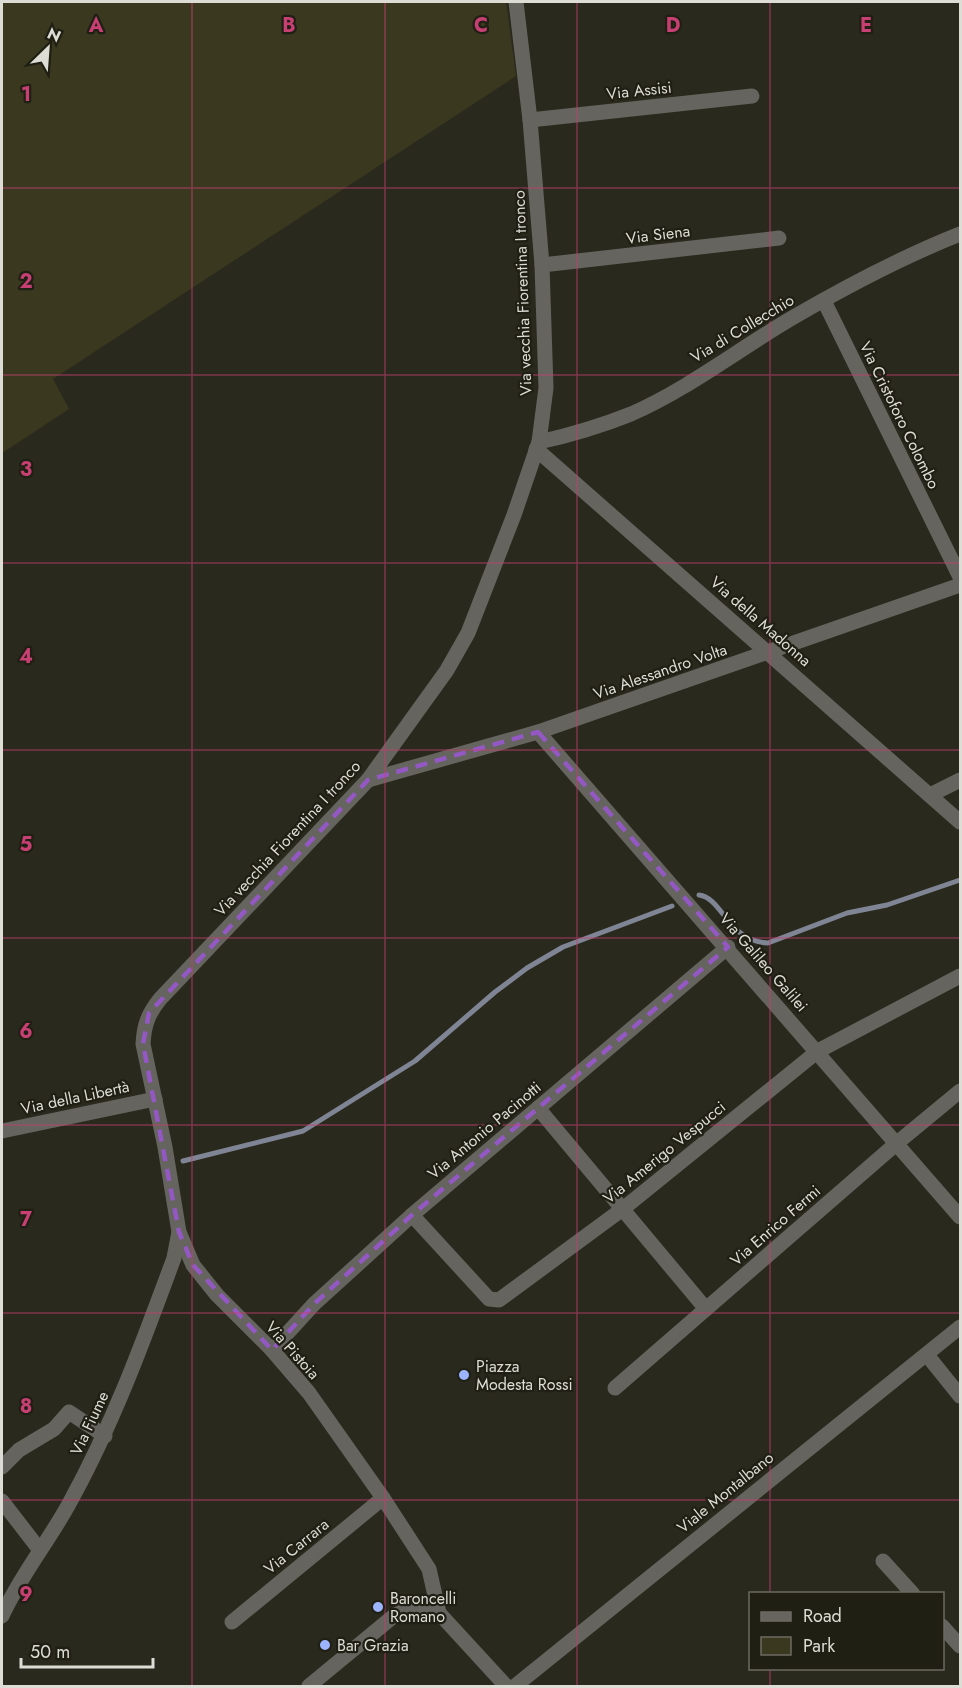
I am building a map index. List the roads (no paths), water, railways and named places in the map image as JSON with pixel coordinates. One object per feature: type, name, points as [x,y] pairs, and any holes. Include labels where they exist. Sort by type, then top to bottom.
[{"type":"street","name":"Via vecchia Fiorentina I tronco","points":[[155,1099],[143,1044],[144,1028],[149,1013],[368,780],[447,670],[468,633],[493,574],[538,445],[546,388],[542,265],[530,120],[516,2]]},
{"type":"street","name":"Via Assisi","points":[[530,120],[752,96]]},
{"type":"street","name":"Via di Collecchio","points":[[538,445],[594,428],[632,413],[669,394],[880,269],[960,234]]},
{"type":"street","name":"Via Siena","points":[[542,265],[779,238]]},
{"type":"street","name":"Via Cristoforo Colombo","points":[[824,301],[960,577]]},
{"type":"street","name":"Via della Madonna","points":[[538,445],[932,794],[960,822]]},
{"type":"street","name":"Via Alessandro Volta","points":[[368,780],[538,732],[960,585]]},
{"type":"street","name":"Via Galileo Galilei","points":[[538,732],[728,947],[960,1217]]},
{"type":"street","points":[[932,794],[960,780]]},
{"type":"street","name":"Via Antonio Pacinotti","points":[[272,1350],[314,1304],[412,1215],[728,947]]},
{"type":"street","name":"Via Amerigo Vespucci","points":[[412,1215],[489,1299],[499,1300],[624,1208],[818,1051],[960,976]]},
{"type":"street","name":"Via Enrico Fermi","points":[[615,1388],[960,1091]]},
{"type":"street","name":"Via della Libertà","points":[[2,1131],[155,1099]]},
{"type":"street","name":"Via Pistoia","points":[[155,1099],[179,1232],[199,1273],[309,1393],[383,1498],[429,1569],[439,1613]]},
{"type":"street","points":[[538,1108],[624,1208],[706,1309]]},
{"type":"street","name":"Via Fiume","points":[[2,1616],[39,1549],[69,1505],[105,1436],[174,1258],[179,1232]]},
{"type":"street","name":"Viale Montalbano","points":[[515,1686],[960,1327]]},
{"type":"street","points":[[927,1355],[960,1396]]},
{"type":"street","points":[[2,1467],[19,1450],[54,1428],[69,1412],[105,1436]]},
{"type":"street","name":"Via Carrara","points":[[232,1622],[383,1498]]},
{"type":"street","points":[[2,1501],[39,1549]]},
{"type":"street","points":[[883,1561],[912,1592]]},
{"type":"street","points":[[309,1686],[405,1609],[417,1605],[439,1613],[506,1686]]},
{"type":"street","points":[[944,1628],[960,1646]]},
{"type":"waterway","points":[[699,895],[714,903],[734,928],[743,935],[768,943],[847,913],[887,905],[960,880]]},
{"type":"waterway","points":[[183,1161],[303,1131],[415,1061],[495,992],[527,968],[563,947],[672,906]]},
{"type":"place","name":"Piazza Modesta Rossi","points":[[464,1375]]},
{"type":"place","name":"Baroncelli Romano","points":[[378,1607]]},
{"type":"place","name":"Bar Grazia","points":[[325,1645]]}]
